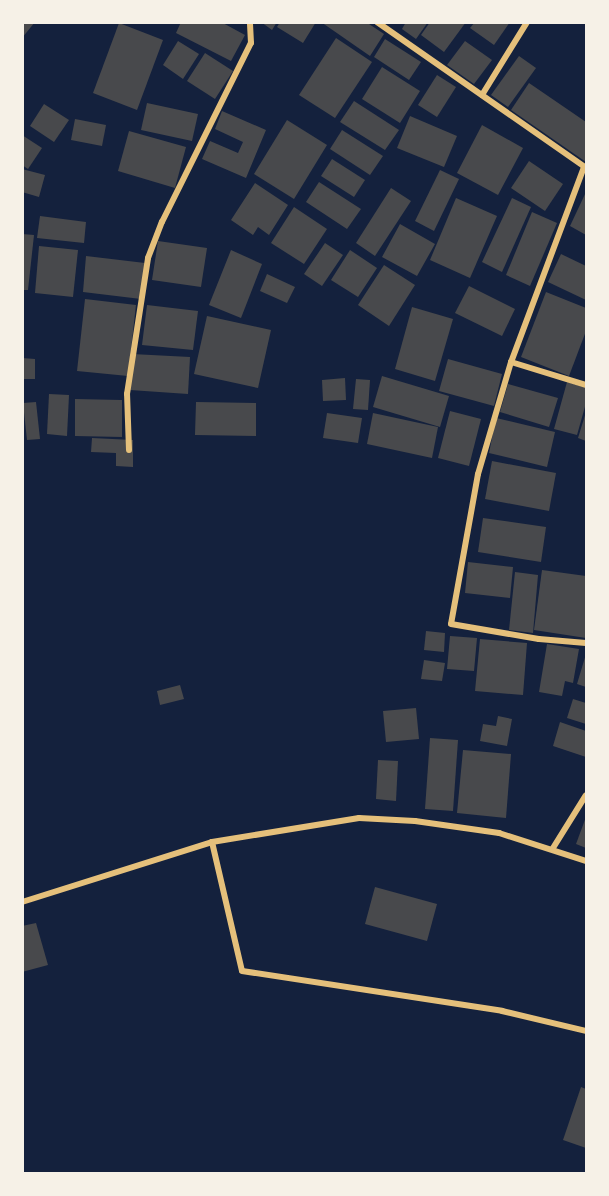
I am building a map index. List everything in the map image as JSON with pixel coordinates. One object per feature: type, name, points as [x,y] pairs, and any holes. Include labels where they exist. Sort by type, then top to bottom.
[{"type":"street","points":[[129,450],[127,394],[148,258],[162,222],[251,43],[250,22]]},
{"type":"street","points":[[377,22],[585,168],[511,362],[478,474],[451,624],[539,639],[586,643]]},
{"type":"street","points":[[482,95],[527,22]]},
{"type":"street","points":[[511,362],[586,384]]},
{"type":"street","points":[[553,848],[586,795]]},
{"type":"street","points":[[22,903],[212,842],[359,818],[415,821],[499,833],[553,848],[586,861]]},
{"type":"street","points":[[212,842],[242,971],[502,1011],[586,1031]]},
{"type":"building","points":[[22,22],[35,22],[22,38]]},
{"type":"building","points":[[181,22],[221,22],[245,35],[231,61],[176,33]]},
{"type":"building","points":[[261,22],[277,22],[272,30]]},
{"type":"building","points":[[280,22],[316,22],[303,43],[277,27]]},
{"type":"building","points":[[321,22],[366,22],[384,34],[370,56]]},
{"type":"building","points":[[406,22],[428,22],[416,39],[402,29]]},
{"type":"building","points":[[430,22],[466,22],[444,52],[421,35]]},
{"type":"building","points":[[475,22],[510,22],[494,45],[470,28]]},
{"type":"building","points":[[119,23],[163,40],[137,110],[93,93]]},
{"type":"building","points":[[336,38],[372,62],[335,118],[299,95]]},
{"type":"building","points":[[385,39],[421,62],[409,80],[374,57]]},
{"type":"building","points":[[178,41],[199,54],[183,79],[163,65]]},
{"type":"building","points":[[465,41],[492,60],[474,84],[447,65]]},
{"type":"building","points":[[205,53],[233,71],[215,99],[187,81]]},
{"type":"building","points":[[519,56],[536,68],[508,107],[491,95]]},
{"type":"building","points":[[382,67],[420,91],[400,123],[362,99]]},
{"type":"building","points":[[437,75],[456,87],[437,117],[418,105]]},
{"type":"building","points":[[529,83],[586,122],[586,162],[511,110]]},
{"type":"building","points":[[354,101],[399,130],[385,150],[340,122]]},
{"type":"building","points":[[147,103],[198,114],[192,141],[141,130]]},
{"type":"building","points":[[44,104],[69,120],[54,142],[30,126]]},
{"type":"building","points":[[222,111],[266,130],[246,178],[202,159],[210,141],[238,153],[243,142],[215,129]]},
{"type":"building","points":[[410,116],[457,136],[444,167],[397,148]]},
{"type":"building","points":[[75,119],[106,125],[102,146],[71,140]]},
{"type":"building","points":[[287,120],[327,145],[294,199],[254,174]]},
{"type":"building","points":[[482,125],[523,148],[498,195],[457,173]]},
{"type":"building","points":[[342,130],[383,156],[370,175],[330,149]]},
{"type":"building","points":[[129,131],[186,147],[175,188],[118,171]]},
{"type":"building","points":[[22,135],[42,148],[28,169],[22,165]]},
{"type":"building","points":[[332,159],[365,180],[354,197],[321,176]]},
{"type":"building","points":[[529,161],[563,184],[545,211],[511,188]]},
{"type":"building","points":[[22,169],[45,175],[39,197],[22,192]]},
{"type":"building","points":[[440,170],[459,179],[434,231],[415,221]]},
{"type":"building","points":[[319,182],[361,209],[347,229],[306,202]]},
{"type":"building","points":[[255,183],[288,205],[269,235],[258,227],[253,235],[231,220]]},
{"type":"building","points":[[391,188],[411,201],[375,256],[356,243]]},
{"type":"building","points":[[586,192],[586,235],[570,226]]},
{"type":"building","points":[[456,198],[497,216],[470,278],[430,260]]},
{"type":"building","points":[[512,198],[531,207],[502,272],[482,262]]},
{"type":"building","points":[[294,207],[327,229],[304,264],[271,243]]},
{"type":"building","points":[[532,212],[557,223],[530,286],[506,275]]},
{"type":"building","points":[[40,216],[86,222],[84,243],[37,238]]},
{"type":"building","points":[[400,224],[435,244],[417,276],[382,257]]},
{"type":"building","points":[[22,234],[34,235],[28,290],[22,290]]},
{"type":"building","points":[[158,241],[207,248],[201,287],[152,280]]},
{"type":"building","points":[[325,243],[343,255],[322,286],[304,274]]},
{"type":"building","points":[[39,246],[78,250],[73,297],[35,293]]},
{"type":"building","points":[[231,250],[262,264],[241,318],[209,305]]},
{"type":"building","points":[[350,250],[377,268],[358,297],[331,280]]},
{"type":"building","points":[[561,254],[586,266],[586,300],[548,282]]},
{"type":"building","points":[[86,256],[145,263],[141,299],[83,292]]},
{"type":"building","points":[[384,265],[415,285],[389,326],[358,305]]},
{"type":"building","points":[[267,274],[295,287],[287,303],[260,291]]},
{"type":"building","points":[[469,286],[515,309],[502,336],[455,313]]},
{"type":"building","points":[[546,292],[586,308],[586,331],[569,376],[521,357]]},
{"type":"building","points":[[85,299],[136,305],[128,376],[77,371]]},
{"type":"building","points":[[147,305],[198,311],[193,350],[142,345]]},
{"type":"building","points":[[412,307],[453,319],[435,381],[395,369]]},
{"type":"building","points":[[207,316],[271,330],[258,388],[194,374]]},
{"type":"building","points":[[132,354],[190,357],[188,394],[130,390]]},
{"type":"building","points":[[22,358],[35,359],[35,379],[22,379]]},
{"type":"building","points":[[448,359],[502,374],[494,406],[439,391]]},
{"type":"building","points":[[382,376],[449,396],[440,427],[373,407]]},
{"type":"building","points":[[345,378],[346,400],[323,401],[322,380]]},
{"type":"building","points":[[356,379],[370,380],[368,410],[353,409]]},
{"type":"building","points":[[567,382],[586,388],[586,403],[577,435],[554,429]]},
{"type":"building","points":[[508,384],[558,398],[549,427],[500,412]]},
{"type":"building","points":[[49,394],[69,395],[67,436],[47,434]]},
{"type":"building","points":[[75,399],[122,400],[122,437],[75,436]]},
{"type":"building","points":[[36,402],[40,439],[27,440],[23,403]]},
{"type":"building","points":[[196,402],[256,403],[256,436],[195,435]]},
{"type":"building","points":[[450,411],[481,419],[469,466],[438,458]]},
{"type":"building","points":[[586,412],[586,441],[578,438]]},
{"type":"building","points":[[327,413],[362,418],[358,443],[323,438]]},
{"type":"building","points":[[373,413],[438,427],[432,458],[367,444]]},
{"type":"building","points":[[496,418],[555,432],[547,467],[489,453]]},
{"type":"building","points":[[92,438],[133,440],[133,467],[116,466],[116,453],[91,452]]},
{"type":"building","points":[[492,461],[556,473],[549,511],[485,499]]},
{"type":"building","points":[[483,518],[546,527],[541,562],[478,552]]},
{"type":"building","points":[[468,562],[513,567],[510,598],[465,593]]},
{"type":"building","points":[[542,570],[586,576],[586,638],[534,630]]},
{"type":"building","points":[[515,572],[538,575],[533,633],[509,630]]},
{"type":"building","points":[[426,631],[445,633],[444,652],[424,650]]},
{"type":"building","points":[[450,636],[477,638],[474,671],[447,669]]},
{"type":"building","points":[[480,639],[527,643],[523,695],[475,691]]},
{"type":"building","points":[[547,644],[579,649],[573,683],[565,681],[562,696],[539,692]]},
{"type":"building","points":[[586,654],[586,687],[577,684]]},
{"type":"building","points":[[424,660],[445,663],[442,681],[421,679]]},
{"type":"building","points":[[180,685],[184,699],[160,705],[157,691]]},
{"type":"building","points":[[573,699],[586,703],[586,724],[567,718]]},
{"type":"building","points":[[416,708],[419,739],[386,742],[383,711]]},
{"type":"building","points":[[498,716],[512,719],[507,746],[480,741],[483,724],[496,726]]},
{"type":"building","points":[[560,722],[586,731],[586,757],[553,746]]},
{"type":"building","points":[[430,738],[458,740],[453,811],[425,809]]},
{"type":"building","points":[[463,750],[511,754],[506,818],[457,813]]},
{"type":"building","points":[[378,760],[398,761],[396,801],[376,799]]},
{"type":"building","points":[[586,817],[586,848],[576,844]]},
{"type":"building","points":[[375,887],[437,904],[427,941],[365,924]]},
{"type":"building","points":[[36,923],[48,965],[22,972],[22,926]]},
{"type":"building","points":[[581,1087],[586,1089],[586,1148],[563,1140]]}]
